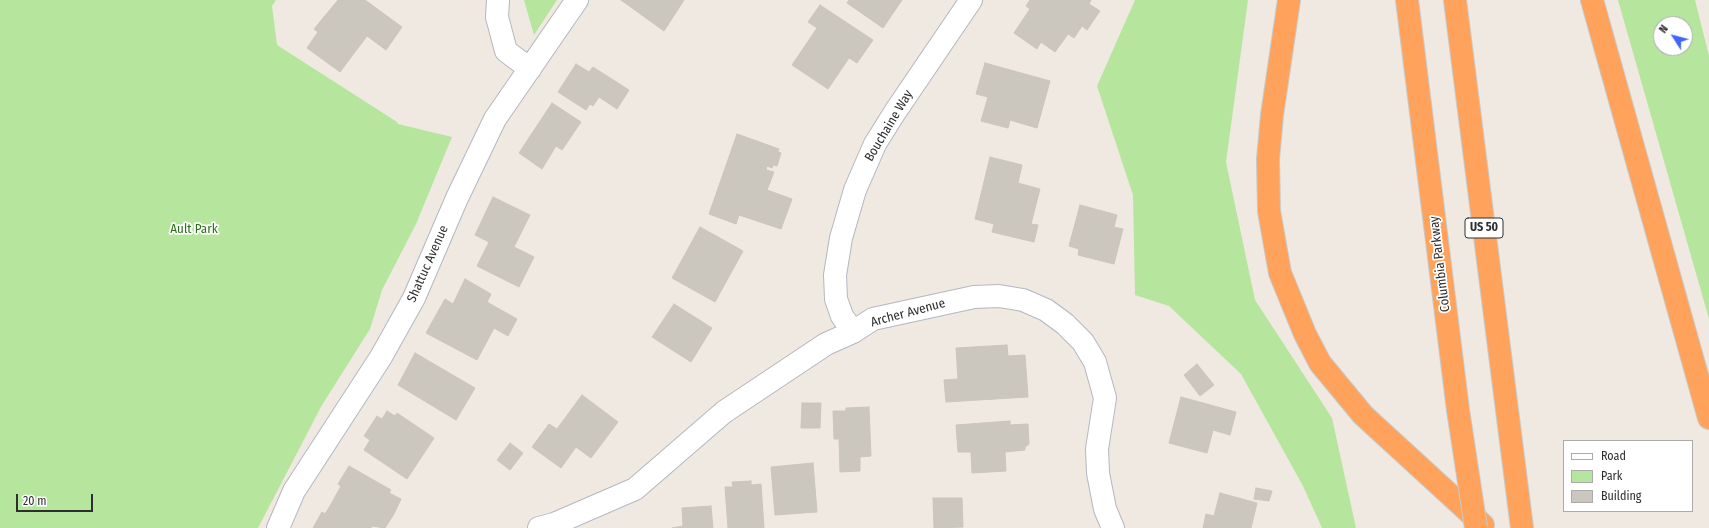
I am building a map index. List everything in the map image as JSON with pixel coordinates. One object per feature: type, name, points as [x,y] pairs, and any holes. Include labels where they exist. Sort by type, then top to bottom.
[{"type":"highway","points":[[1290,0],[1272,115],[1268,160],[1269,211],[1280,274],[1305,334],[1320,363],[1363,415],[1486,528]]},
{"type":"highway","name":"Columbia Parkway","points":[[1407,0],[1458,410],[1476,528]]},
{"type":"highway","name":"US 50","points":[[1455,0],[1522,528]]},
{"type":"highway","points":[[1592,0],[1709,418]]},
{"type":"street","points":[[498,0],[497,17],[506,51],[530,69]]},
{"type":"street","name":"Shattuc Avenue","points":[[278,528],[294,491],[381,357],[410,304],[495,119],[577,0]]},
{"type":"street","name":"Bouchaine Way","points":[[853,332],[842,316],[836,299],[835,275],[841,238],[855,190],[875,144],[971,0]]},
{"type":"street","name":"Archer Avenue","points":[[539,528],[554,524],[635,489],[724,412],[826,344],[853,332],[873,319],[974,297],[999,296],[1023,300],[1046,310],[1065,324],[1083,342],[1095,362],[1103,386],[1105,398],[1098,449],[1098,473],[1105,509],[1113,528]]},
{"type":"green space","name":"Ault Park","points":[[0,0],[276,0],[272,6],[277,45],[398,124],[452,137],[416,224],[382,290],[370,329],[322,405],[258,528],[0,528]]},
{"type":"green space","points":[[524,0],[557,0],[534,35]]},
{"type":"green space","points":[[1135,0],[1248,0],[1226,162],[1255,300],[1332,418],[1356,528],[1322,528],[1303,486],[1241,374],[1169,306],[1135,295],[1133,195],[1097,86]]},
{"type":"green space","points":[[1618,0],[1695,0],[1709,56],[1709,319]]},
{"type":"building","points":[[338,0],[365,0],[402,27],[386,50],[367,36],[340,72],[307,48],[318,32],[314,29]]},
{"type":"building","points":[[621,0],[684,0],[664,31]]},
{"type":"building","points":[[849,0],[902,0],[883,28],[847,3]]},
{"type":"building","points":[[1030,0],[1091,0],[1089,4],[1100,11],[1087,30],[1082,26],[1074,38],[1068,34],[1055,52],[1041,42],[1037,49],[1014,33],[1030,9],[1026,6]]},
{"type":"building","points":[[820,5],[873,40],[857,63],[849,58],[828,89],[792,65],[817,28],[808,22]]},
{"type":"building","points":[[985,63],[1050,81],[1037,128],[1010,120],[1008,128],[981,121],[988,97],[976,94]]},
{"type":"building","points":[[576,64],[589,72],[593,67],[629,90],[617,109],[599,97],[593,106],[590,104],[586,110],[558,92]]},
{"type":"building","points":[[552,103],[581,122],[562,150],[556,146],[542,169],[519,153]]},
{"type":"building","points":[[737,134],[779,149],[778,152],[781,153],[777,166],[773,165],[772,168],[767,166],[766,170],[774,172],[767,190],[792,199],[781,229],[739,215],[736,224],[709,214]]},
{"type":"building","points":[[990,157],[1022,165],[1018,183],[1040,189],[1031,224],[1038,225],[1034,242],[992,232],[994,224],[975,219]]},
{"type":"building","points":[[493,197],[530,215],[514,247],[534,257],[519,287],[477,266],[489,242],[475,235]]},
{"type":"building","points":[[1080,205],[1117,215],[1114,227],[1123,229],[1114,264],[1078,255],[1079,249],[1069,246]]},
{"type":"building","points":[[700,227],[743,251],[715,302],[672,278]]},
{"type":"building","points":[[465,279],[491,294],[487,302],[517,319],[508,336],[494,328],[477,360],[426,333],[445,299],[453,304]]},
{"type":"building","points":[[674,304],[712,328],[691,362],[652,337]]},
{"type":"building","points":[[1007,345],[1008,356],[1025,355],[1028,397],[946,402],[944,380],[958,379],[956,348]]},
{"type":"building","points":[[415,353],[475,388],[456,420],[398,385]]},
{"type":"building","points":[[1197,364],[1214,385],[1200,396],[1184,375]]},
{"type":"building","points":[[582,395],[618,422],[591,458],[576,447],[561,468],[532,447],[549,424],[557,429]]},
{"type":"building","points":[[1181,397],[1236,412],[1230,435],[1213,430],[1207,453],[1169,443]]},
{"type":"building","points":[[802,403],[821,403],[820,428],[801,428]]},
{"type":"building","points":[[869,407],[871,456],[860,457],[860,471],[840,472],[839,439],[834,439],[833,411],[846,411],[846,408]]},
{"type":"building","points":[[387,411],[395,416],[397,413],[434,438],[407,479],[364,450],[370,440],[364,436],[377,416],[382,419]]},
{"type":"building","points":[[1010,421],[1010,425],[1028,424],[1029,444],[1025,447],[1025,450],[1005,452],[1006,471],[972,473],[971,452],[958,452],[956,425]]},
{"type":"building","points":[[510,443],[523,453],[510,470],[497,460]]},
{"type":"building","points":[[813,463],[817,512],[775,515],[771,467]]},
{"type":"building","points":[[349,466],[391,490],[389,493],[401,499],[394,514],[385,528],[372,526],[371,528],[313,528],[322,512],[325,514],[330,506],[341,486],[338,484]]},
{"type":"building","points":[[751,481],[751,485],[761,484],[764,528],[728,528],[725,487],[733,487],[732,482]]},
{"type":"building","points":[[1256,488],[1272,491],[1269,501],[1254,499]]},
{"type":"building","points":[[1220,493],[1257,503],[1251,528],[1203,528],[1206,514],[1214,516]]},
{"type":"building","points":[[933,498],[962,498],[963,527],[934,528]]},
{"type":"building","points":[[711,506],[713,528],[672,528],[683,526],[682,508]]}]
